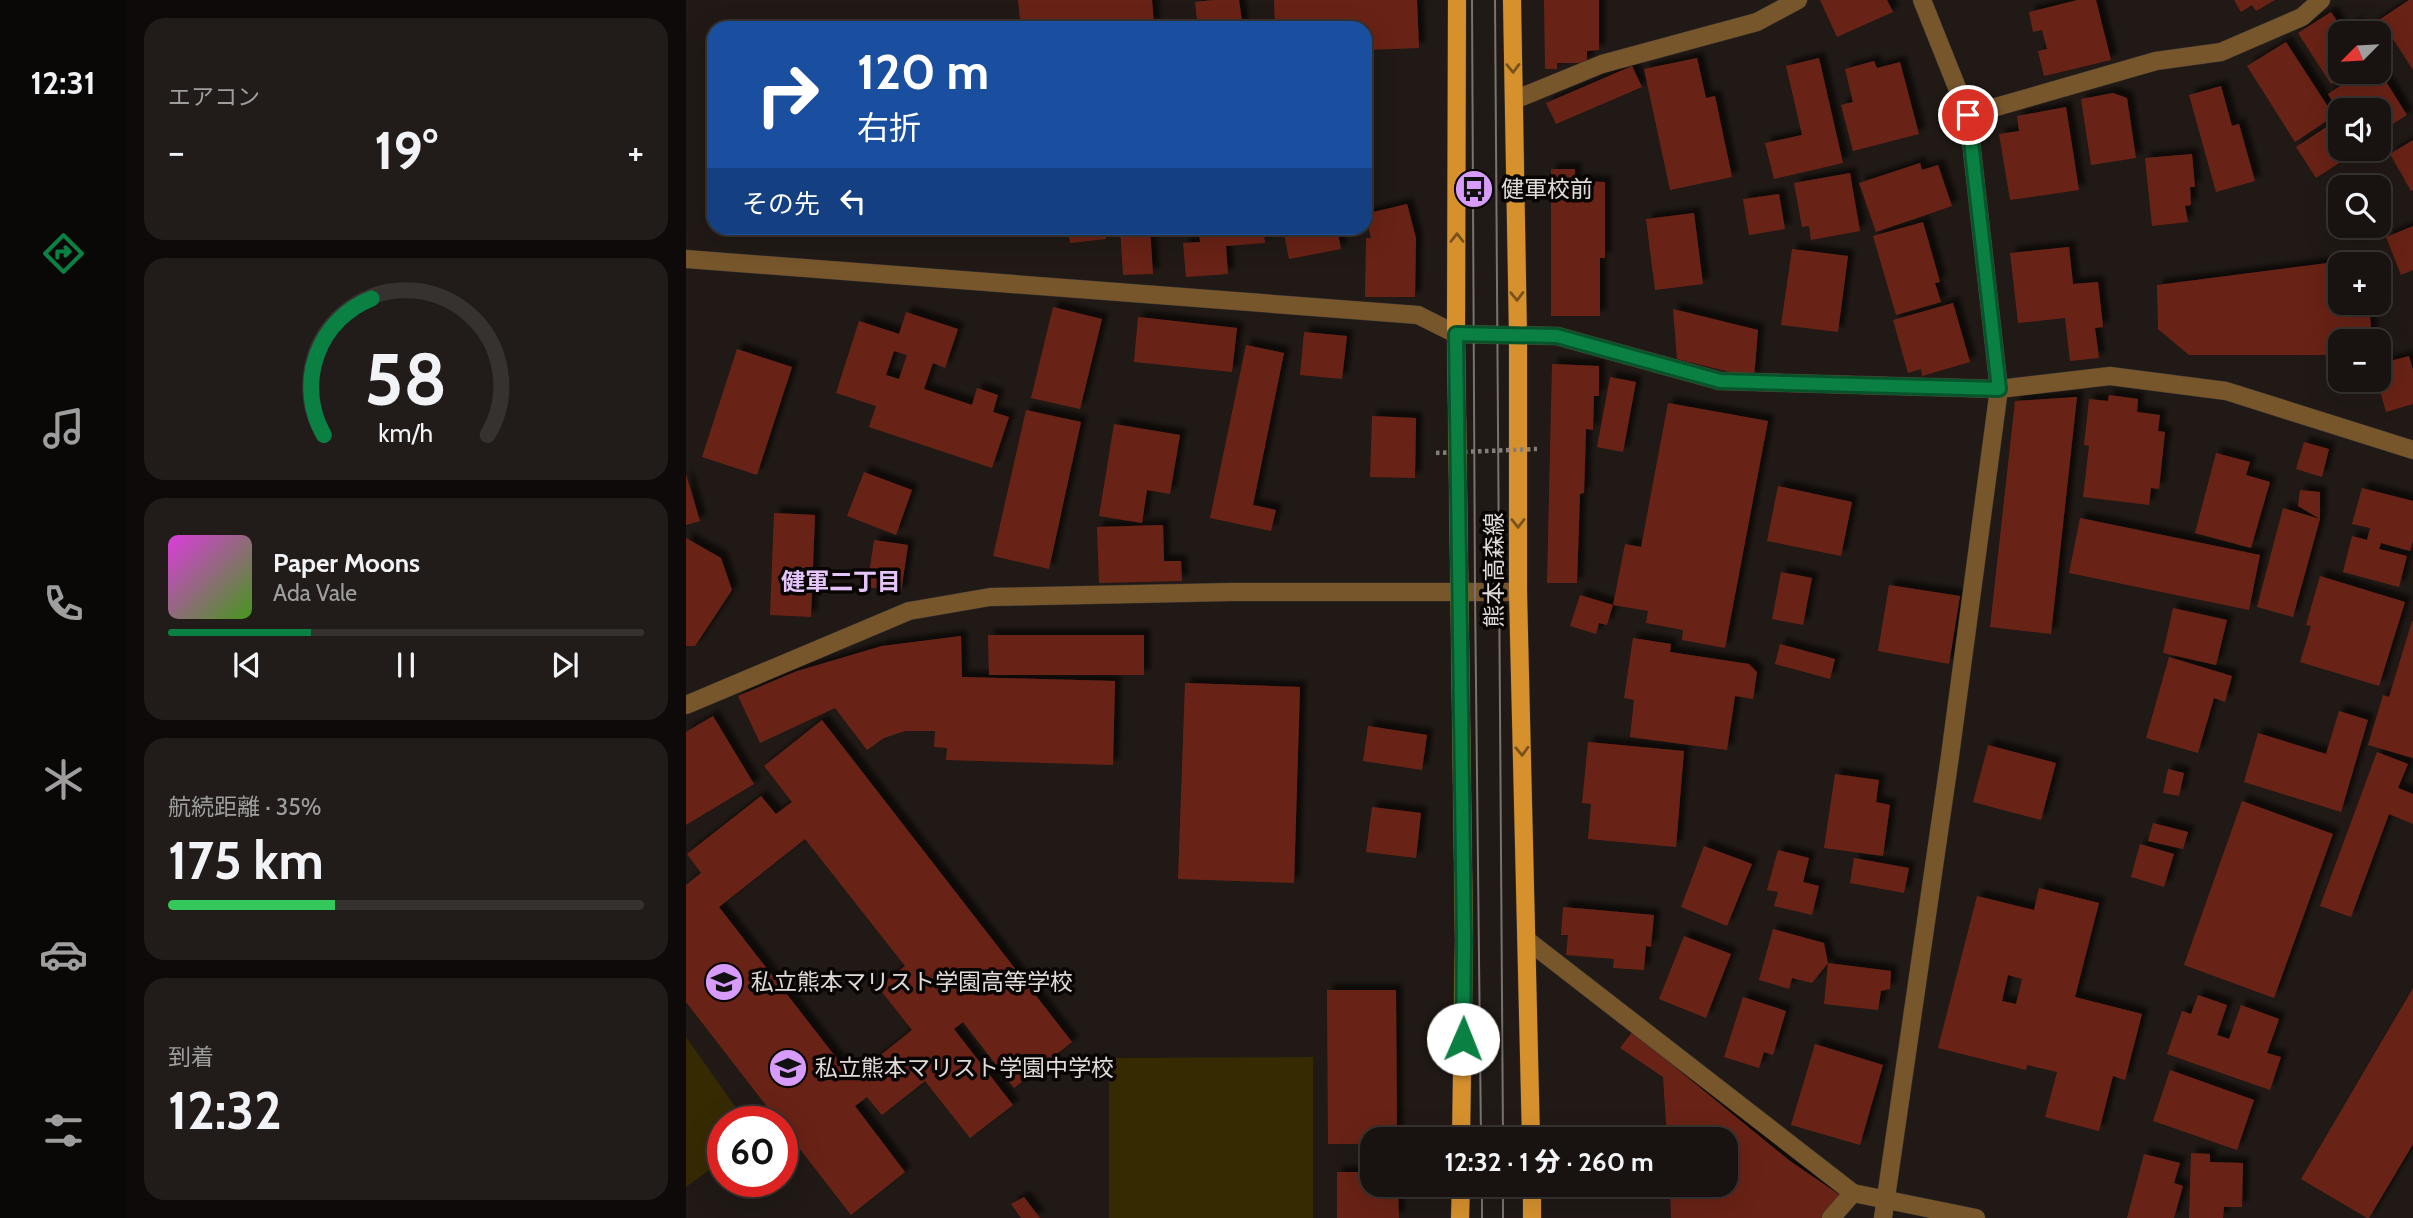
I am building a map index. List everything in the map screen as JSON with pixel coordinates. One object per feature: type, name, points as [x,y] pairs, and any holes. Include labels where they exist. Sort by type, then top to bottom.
[{"type":"main road","name":"熊本高森線","points":[[1457,0],[1456,334],[1464,940],[1461,1127]]},
{"type":"main road","name":"熊本高森線","points":[[1512,0],[1518,334],[1518,592],[1531,1127]]},
{"type":"main road","points":[[1460,1218],[1461,1197]]},
{"type":"main road","points":[[1532,1197],[1532,1218]]},
{"type":"street","points":[[1514,100],[1602,64],[1757,22],[1798,0]]},
{"type":"street","points":[[1883,1218],[1950,756],[1999,389],[1968,115],[1922,0]]},
{"type":"street","points":[[1968,115],[2157,61],[2221,52],[2302,17],[2321,0]]},
{"type":"street","points":[[686,259],[1418,315],[1456,334],[1557,336],[1720,381],[1999,389],[2110,376],[2226,391],[2413,450]]},
{"type":"street","points":[[686,705],[909,611],[990,597],[1231,592],[1518,592]]},
{"type":"street","points":[[1527,940],[1853,1193],[1976,1218]]},
{"type":"street","points":[[1831,1218],[1853,1193]]},
{"type":"path","points":[[1436,453],[1537,449]]},
{"type":"shaded area","points":[[686,1037],[735,1106],[707,1106],[707,1172],[686,1187]]},
{"type":"shaded area","points":[[1313,1057],[1313,1218],[1109,1218],[1109,1058]]},
{"type":"building","points":[[1018,0],[1152,0],[1154,21],[1020,21]]},
{"type":"building","points":[[1239,0],[1242,21],[1197,21],[1195,2]]},
{"type":"building","points":[[1274,0],[1417,0],[1419,48],[1372,50],[1372,21],[1275,21]]},
{"type":"building","points":[[1544,0],[1599,0],[1599,50],[1587,51],[1587,63],[1557,63],[1557,69],[1545,69]]},
{"type":"building","points":[[1820,0],[1887,0],[1893,12],[1837,37]]},
{"type":"building","points":[[2078,0],[2096,0],[2111,60],[2044,76],[2038,51],[2047,49],[2042,30],[2033,32],[2029,12]]},
{"type":"building","points":[[2234,0],[2275,0],[2256,11],[2252,5],[2241,12]]},
{"type":"building","points":[[2413,0],[2413,70],[2393,39],[2391,40],[2391,21],[2378,21]]},
{"type":"building","points":[[2331,12],[2337,21],[2328,21],[2328,79],[2298,33]]},
{"type":"building","points":[[2286,42],[2328,107],[2328,120],[2295,142],[2247,66]]},
{"type":"building","points":[[1697,58],[1706,98],[1715,96],[1732,177],[1670,190],[1644,69]]},
{"type":"building","points":[[1819,58],[1843,163],[1774,179],[1765,143],[1802,135],[1786,66]]},
{"type":"building","points":[[1874,61],[1877,68],[1900,62],[1919,134],[1853,151],[1841,105],[1853,102],[1845,69]]},
{"type":"building","points":[[1632,66],[1642,87],[1556,124],[1546,103]]},
{"type":"building","points":[[2343,84],[2388,84],[2407,115],[2391,125],[2391,98],[2330,98],[2328,94]]},
{"type":"building","points":[[2221,86],[2232,126],[2239,124],[2255,181],[2216,192],[2189,95]]},
{"type":"building","points":[[2113,93],[2127,98],[2136,158],[2091,165],[2081,99]]},
{"type":"building","points":[[2066,107],[2079,190],[2010,200],[1999,134],[2019,131],[2017,116]]},
{"type":"building","points":[[2328,126],[2328,161],[2342,161],[2316,178],[2296,147]]},
{"type":"building","points":[[2413,140],[2413,190],[2411,191],[2391,153]]},
{"type":"building","points":[[2192,154],[2195,187],[2190,187],[2191,205],[2185,206],[2188,222],[2152,226],[2145,158]]},
{"type":"building","points":[[1920,163],[1922,170],[1938,165],[1952,206],[1876,232],[1859,183]]},
{"type":"building","points":[[1551,169],[1575,169],[1575,181],[1605,182],[1605,258],[1600,258],[1600,316],[1551,316]]},
{"type":"building","points":[[1850,173],[1860,231],[1811,240],[1809,226],[1802,227],[1794,183]]},
{"type":"building","points":[[1779,194],[1785,229],[1749,235],[1743,199]]},
{"type":"building","points":[[1407,204],[1416,238],[1415,297],[1365,297],[1366,238],[1371,238],[1372,235],[1372,212]]},
{"type":"building","points":[[1694,213],[1703,284],[1655,290],[1646,219]]},
{"type":"building","points":[[1923,222],[1940,282],[1935,283],[1941,302],[1896,315],[1873,236]]},
{"type":"building","points":[[2413,226],[2413,270],[2401,275],[2386,238],[2391,238],[2391,235]]},
{"type":"building","points":[[1069,235],[1105,235],[1106,239],[1070,243]]},
{"type":"building","points":[[1120,235],[1150,235],[1153,274],[1123,275]]},
{"type":"building","points":[[1200,235],[1264,235],[1265,243],[1226,246],[1228,274],[1186,277],[1183,243],[1200,242]]},
{"type":"building","points":[[1284,235],[1338,235],[1341,249],[1289,259]]},
{"type":"building","points":[[2069,247],[2073,284],[2098,282],[2103,327],[2095,328],[2099,358],[2070,361],[2065,318],[2018,323],[2010,253]]},
{"type":"building","points":[[1792,249],[1848,256],[1838,332],[1781,325]]},
{"type":"building","points":[[2328,263],[2328,315],[2370,315],[2371,329],[2328,329],[2328,355],[2189,355],[2158,329],[2157,285]]},
{"type":"building","points":[[1953,303],[1970,362],[1922,376],[1921,369],[1908,373],[1893,320]]},
{"type":"building","points":[[1053,307],[1102,319],[1080,409],[1031,398]]},
{"type":"building","points":[[1673,309],[1758,330],[1754,378],[1677,359]]},
{"type":"building","points":[[906,312],[958,329],[945,368],[933,363],[924,389],[972,405],[977,388],[998,395],[993,412],[1009,417],[992,468],[869,427],[876,406],[836,393],[859,321],[899,334]],"holes":[[[894,351],[907,355],[899,379],[886,375]]]},
{"type":"building","points":[[1138,317],[1237,328],[1232,372],[1134,362]]},
{"type":"building","points":[[1304,332],[1347,336],[1342,379],[1300,375]]},
{"type":"building","points":[[1246,345],[1284,353],[1253,505],[1276,510],[1271,531],[1210,518]]},
{"type":"building","points":[[737,349],[792,367],[757,475],[702,457]]},
{"type":"building","points":[[2409,356],[2413,370],[2413,404],[2386,412],[2380,392],[2391,392],[2391,361]]},
{"type":"building","points":[[1552,364],[1599,366],[1599,396],[1594,396],[1593,430],[1586,429],[1584,493],[1580,494],[1577,583],[1547,583]]},
{"type":"building","points":[[1610,377],[1636,382],[1623,452],[1597,447]]},
{"type":"building","points":[[2109,395],[2138,399],[2137,412],[2160,415],[2158,431],[2165,432],[2159,489],[2151,488],[2149,505],[2083,497],[2089,446],[2084,445],[2089,399],[2108,401]]},
{"type":"building","points":[[2077,397],[2051,634],[1990,627],[2015,401]]},
{"type":"building","points":[[1668,403],[1768,421],[1725,648],[1682,640],[1683,630],[1646,623],[1648,611],[1613,605],[1625,544],[1641,547]]},
{"type":"building","points":[[1026,410],[1081,422],[1049,569],[993,556]]},
{"type":"building","points":[[1372,416],[1416,418],[1415,478],[1370,477]]},
{"type":"building","points":[[1114,424],[1180,435],[1170,494],[1147,490],[1142,523],[1099,516]]},
{"type":"building","points":[[2304,442],[2329,449],[2322,477],[2296,469]]},
{"type":"building","points":[[2216,453],[2250,462],[2246,475],[2270,482],[2251,548],[2195,533]]},
{"type":"building","points":[[864,472],[912,490],[896,535],[847,516]]},
{"type":"building","points":[[686,474],[700,521],[686,525]]},
{"type":"building","points":[[1778,486],[1852,502],[1841,556],[1767,541]]},
{"type":"building","points":[[2362,488],[2413,501],[2413,541],[2410,551],[2381,543],[2379,549],[2407,556],[2399,587],[2343,572],[2352,536],[2367,540],[2370,528],[2352,524]]},
{"type":"building","points":[[2300,490],[2320,492],[2320,519],[2298,506]]},
{"type":"building","points":[[2283,508],[2320,519],[2293,617],[2257,607]]},
{"type":"building","points":[[774,513],[815,515],[811,617],[770,615]]},
{"type":"building","points":[[2080,518],[2260,555],[2249,610],[2069,573]]},
{"type":"building","points":[[1163,525],[1164,561],[1181,561],[1182,581],[1099,583],[1097,527]]},
{"type":"building","points":[[686,538],[721,558],[732,590],[695,646],[686,646]]},
{"type":"building","points":[[874,540],[908,545],[901,592],[867,587]]},
{"type":"building","points":[[1781,572],[1812,578],[1803,625],[1772,619]]},
{"type":"building","points":[[2320,576],[2405,602],[2379,686],[2300,662],[2311,626],[2306,625]]},
{"type":"building","points":[[1889,585],[1960,596],[1949,664],[1878,651]]},
{"type":"building","points":[[1580,595],[1613,605],[1607,625],[1599,623],[1596,634],[1570,626]]},
{"type":"building","points":[[2173,608],[2227,620],[2216,665],[2163,653]]},
{"type":"building","points":[[2412,621],[2413,758],[2368,745],[2383,695],[2389,697]]},
{"type":"building","points":[[988,635],[1144,635],[1144,675],[989,675]]},
{"type":"building","points":[[961,636],[962,677],[1115,681],[1113,765],[946,760],[947,748],[934,747],[935,731],[905,731],[884,738],[867,750],[835,708],[760,743],[738,696],[797,671],[882,646]]},
{"type":"building","points":[[1633,638],[1671,644],[1670,652],[1749,664],[1757,672],[1753,699],[1735,696],[1727,750],[1630,737],[1634,700],[1624,698]]},
{"type":"building","points":[[1780,644],[1835,659],[1830,679],[1775,664]]},
{"type":"building","points":[[2169,657],[2232,676],[2225,702],[2214,698],[2198,753],[2146,738]]},
{"type":"building","points":[[1185,683],[1300,687],[1294,883],[1178,879]]},
{"type":"building","points":[[2339,711],[2368,720],[2341,812],[2244,782],[2258,733],[2326,754]]},
{"type":"building","points":[[713,716],[754,784],[686,825],[686,732]]},
{"type":"building","points":[[822,720],[1072,1042],[1014,1088],[963,1022],[954,1029],[1013,1105],[970,1138],[925,1081],[882,1115],[867,1097],[855,1106],[905,1172],[851,1215],[798,1147],[798,1106],[767,1106],[686,1002],[686,885],[701,873],[687,854],[761,796],[776,814],[792,802],[764,766]],"holes":[[[805,839],[905,966],[878,987],[912,1030],[852,1078],[719,907]]]},
{"type":"building","points":[[1368,726],[1427,735],[1422,770],[1363,761]]},
{"type":"building","points":[[1588,742],[1684,751],[1676,847],[1588,839],[1591,804],[1582,803]]},
{"type":"building","points":[[1988,745],[2056,763],[2041,820],[1973,802]]},
{"type":"building","points":[[2377,752],[2408,764],[2398,788],[2413,794],[2413,824],[2389,814],[2351,917],[2320,906]]},
{"type":"building","points":[[2168,769],[2184,773],[2179,796],[2163,793]]},
{"type":"building","points":[[1835,774],[1879,780],[1876,802],[1890,805],[1883,856],[1824,848]]},
{"type":"building","points":[[2242,801],[2333,834],[2274,998],[2184,965]]},
{"type":"building","points":[[1372,807],[1421,813],[1416,858],[1366,852]]},
{"type":"building","points":[[2153,823],[2188,832],[2183,849],[2148,841]]},
{"type":"building","points":[[2140,844],[2174,854],[2164,887],[2131,877]]},
{"type":"building","points":[[1704,846],[1752,864],[1727,926],[1681,907]]},
{"type":"building","points":[[1778,850],[1809,858],[1803,882],[1819,886],[1812,915],[1774,906],[1778,892],[1767,890]]},
{"type":"building","points":[[1854,858],[1909,868],[1904,893],[1850,883]]},
{"type":"building","points":[[2039,888],[2099,903],[2075,997],[2142,1014],[2125,1080],[2113,1076],[2099,1131],[2045,1117],[2057,1072],[2027,1065],[2026,1070],[1938,1048],[1977,896],[2034,910]],"holes":[[[2008,975],[2022,979],[2016,1004],[2002,1001]]]},
{"type":"building","points":[[1563,907],[1654,915],[1651,947],[1646,946],[1644,970],[1613,968],[1614,959],[1566,955],[1568,935],[1561,935]]},
{"type":"building","points":[[1773,929],[1824,943],[1828,963],[1812,983],[1792,978],[1789,989],[1759,980]]},
{"type":"building","points":[[1684,936],[1731,954],[1706,1018],[1659,999]]},
{"type":"building","points":[[1828,963],[1891,971],[1890,989],[1881,991],[1878,1010],[1824,1004]]},
{"type":"building","points":[[2413,988],[2413,1144],[2367,1218],[2301,1179]]},
{"type":"building","points":[[1327,990],[1396,990],[1397,1127],[1360,1127],[1360,1144],[1328,1144]]},
{"type":"building","points":[[2198,995],[2227,1005],[2217,1035],[2229,1039],[2241,1005],[2279,1019],[2267,1053],[2281,1057],[2270,1090],[2167,1054],[2182,1011],[2191,1014]]},
{"type":"building","points":[[1743,997],[1786,1011],[1773,1055],[1764,1052],[1759,1068],[1724,1057]]},
{"type":"building","points":[[1632,1032],[1790,1161],[1847,1200],[1829,1218],[1671,1218],[1670,1197],[1738,1197],[1738,1127],[1666,1127],[1663,1077],[1620,1048]]},
{"type":"building","points":[[1815,1044],[1883,1065],[1860,1145],[1791,1125]]},
{"type":"building","points":[[2170,1070],[2254,1100],[2237,1150],[2153,1121]]},
{"type":"building","points":[[2191,1153],[2210,1154],[2210,1162],[2243,1163],[2242,1207],[2224,1207],[2223,1218],[2189,1218]]},
{"type":"building","points":[[2144,1154],[2180,1163],[2174,1183],[2183,1186],[2174,1218],[2127,1218]]},
{"type":"building","points":[[1337,1172],[1360,1172],[1360,1197],[1398,1197],[1399,1218],[1337,1218]]},
{"type":"building","points":[[1024,1197],[1040,1218],[1021,1218],[1011,1204]]},
{"type":"tram line","points":[[1472,0],[1481,1127]]},
{"type":"tram line","points":[[1495,0],[1503,1127]]},
{"type":"tram line","points":[[1482,1197],[1482,1218]]},
{"type":"tram line","points":[[1503,1197],[1503,1218]]},
{"type":"place","name":"健軍校前","points":[[1474,189]]},
{"type":"place","name":"私立熊本マリスト学園高等学校","points":[[724,982]]},
{"type":"place","name":"私立熊本マリスト学園中学校","points":[[788,1068]]},
{"type":"district","name":"健軍二丁目","points":[[841,582]]},
{"type":"route","points":[[1463,1039],[1456,334],[1557,336],[1720,381],[1999,389],[1968,115]]}]
